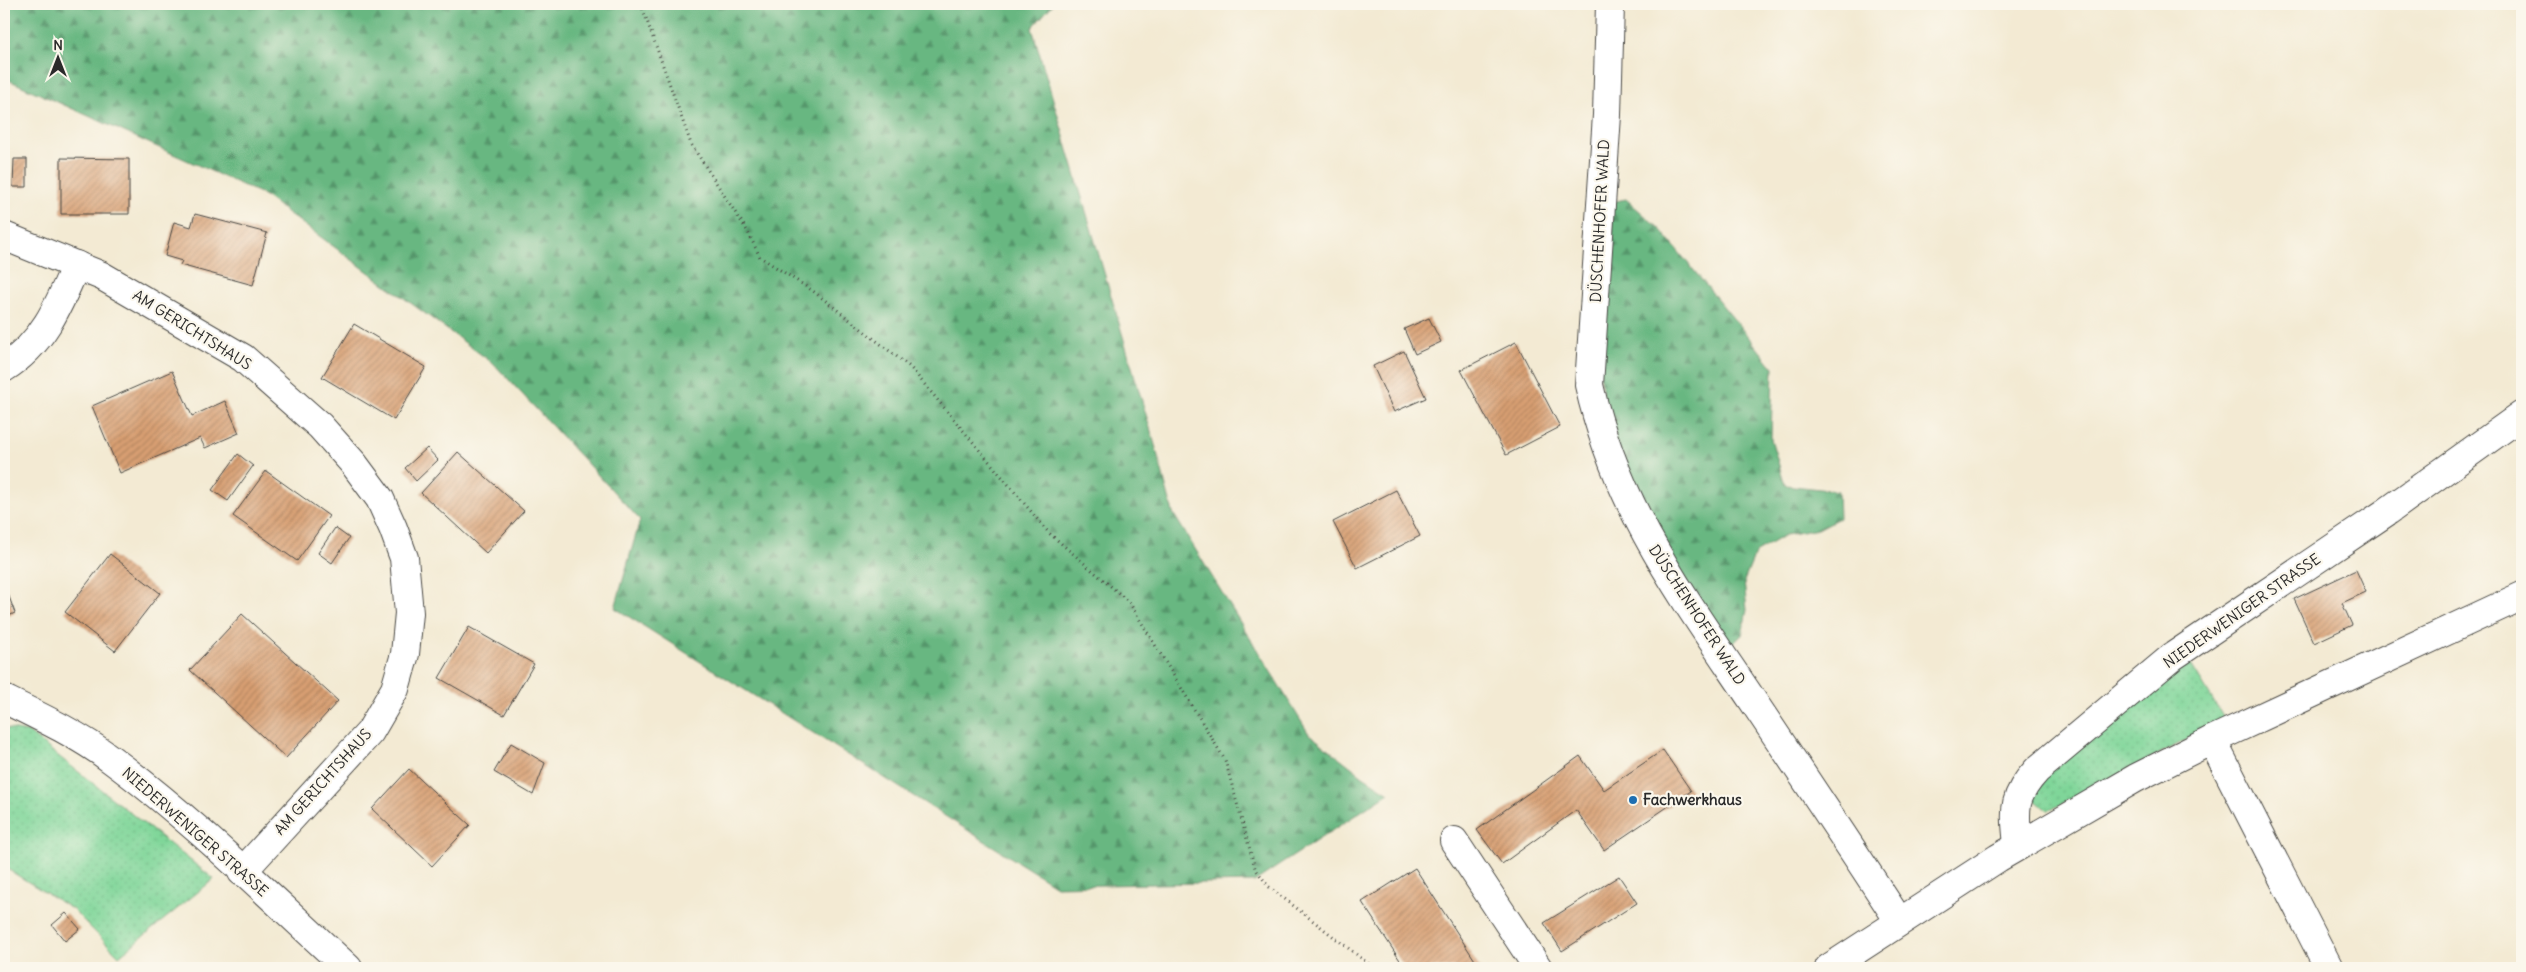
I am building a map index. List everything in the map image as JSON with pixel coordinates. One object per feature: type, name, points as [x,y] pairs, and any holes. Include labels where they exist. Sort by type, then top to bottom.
[{"type":"street","name":"DÜSCHENHOFER WALD","points":[[1610,4],[1607,116],[1589,385],[1595,411],[1627,498],[1666,572],[1899,921]]},
{"type":"street","name":"AM GERICHTSHAUS","points":[[4,236],[76,265],[136,294],[243,358],[320,426],[354,464],[380,499],[404,558],[409,613],[405,654],[395,689],[370,732],[242,872]]},
{"type":"street","points":[[4,368],[23,354],[48,326],[76,265]]},
{"type":"street","name":"NIEDERWENIGER STRASSE","points":[[2018,846],[2015,807],[2025,784],[2037,770],[2172,657],[2388,511],[2522,415]]},
{"type":"street","points":[[1829,968],[1899,921],[2018,846],[2136,778],[2212,740],[2522,596]]},
{"type":"street","name":"NIEDERWENIGER STRASSE","points":[[4,699],[56,725],[112,760],[179,814],[348,968]]},
{"type":"street","points":[[2212,740],[2329,968]]},
{"type":"street","points":[[1454,841],[1538,968]]},
{"type":"path","points":[[641,4],[691,144],[748,232],[760,258],[813,291],[910,367],[1049,533],[1129,602],[1225,760],[1255,868],[1268,886],[1374,968]]},
{"type":"green space","points":[[4,4],[1053,4],[1032,28],[1155,445],[1173,513],[1309,734],[1363,776],[1389,793],[1254,882],[1056,886],[615,608],[640,520],[494,364],[262,194],[4,78]]},
{"type":"green space","points":[[1626,199],[1660,229],[1773,367],[1771,439],[1785,485],[1838,491],[1839,518],[1818,529],[1785,535],[1756,552],[1744,581],[1747,610],[1742,635],[1723,653],[1612,455],[1594,336],[1606,203]]},
{"type":"green space","points":[[2187,658],[2225,720],[2048,811],[2034,799],[2038,781]]},
{"type":"green space","points":[[4,728],[28,732],[214,879],[119,956],[72,909],[4,867]]},
{"type":"building","points":[[61,158],[129,159],[129,214],[61,214]]},
{"type":"building","points":[[14,159],[27,159],[27,187],[13,187]]},
{"type":"building","points":[[195,214],[267,233],[253,285],[180,265],[182,261],[165,256],[174,222],[191,227]]},
{"type":"building","points":[[1429,318],[1441,342],[1415,354],[1404,329]]},
{"type":"building","points":[[354,324],[426,367],[394,420],[322,377]]},
{"type":"building","points":[[1516,342],[1560,427],[1506,455],[1461,370]]},
{"type":"building","points":[[1404,351],[1426,398],[1394,412],[1373,366]]},
{"type":"building","points":[[172,371],[192,416],[225,401],[239,433],[205,448],[200,438],[120,473],[92,406]]},
{"type":"building","points":[[427,448],[438,460],[416,481],[405,468]]},
{"type":"building","points":[[458,452],[524,511],[486,553],[421,493]]},
{"type":"building","points":[[238,454],[253,466],[228,501],[212,490]]},
{"type":"building","points":[[266,471],[329,516],[297,561],[233,516]]},
{"type":"building","points":[[1396,490],[1420,536],[1357,568],[1333,522]]},
{"type":"building","points":[[335,528],[349,538],[332,563],[318,553]]},
{"type":"building","points":[[110,554],[160,593],[115,651],[65,612]]},
{"type":"building","points":[[2356,570],[2366,592],[2342,603],[2352,625],[2314,643],[2294,599]]},
{"type":"building","points":[[4,583],[15,613],[4,618]]},
{"type":"building","points":[[242,614],[338,701],[286,758],[190,670]]},
{"type":"building","points":[[469,627],[534,664],[504,715],[439,678]]},
{"type":"building","points":[[511,743],[545,763],[533,795],[494,772]]},
{"type":"building","points":[[1663,750],[1691,791],[1604,850],[1576,810],[1502,864],[1477,830],[1580,756],[1604,790]]},
{"type":"building","points":[[409,769],[470,825],[432,866],[372,809]]},
{"type":"building","points":[[1415,868],[1480,968],[1405,968],[1362,902]]},
{"type":"building","points":[[1619,876],[1637,903],[1562,951],[1544,923]]},
{"type":"building","points":[[66,913],[80,929],[65,941],[52,925]]},
{"type":"place","name":"Fachwerkhaus","points":[[1633,800]]}]
